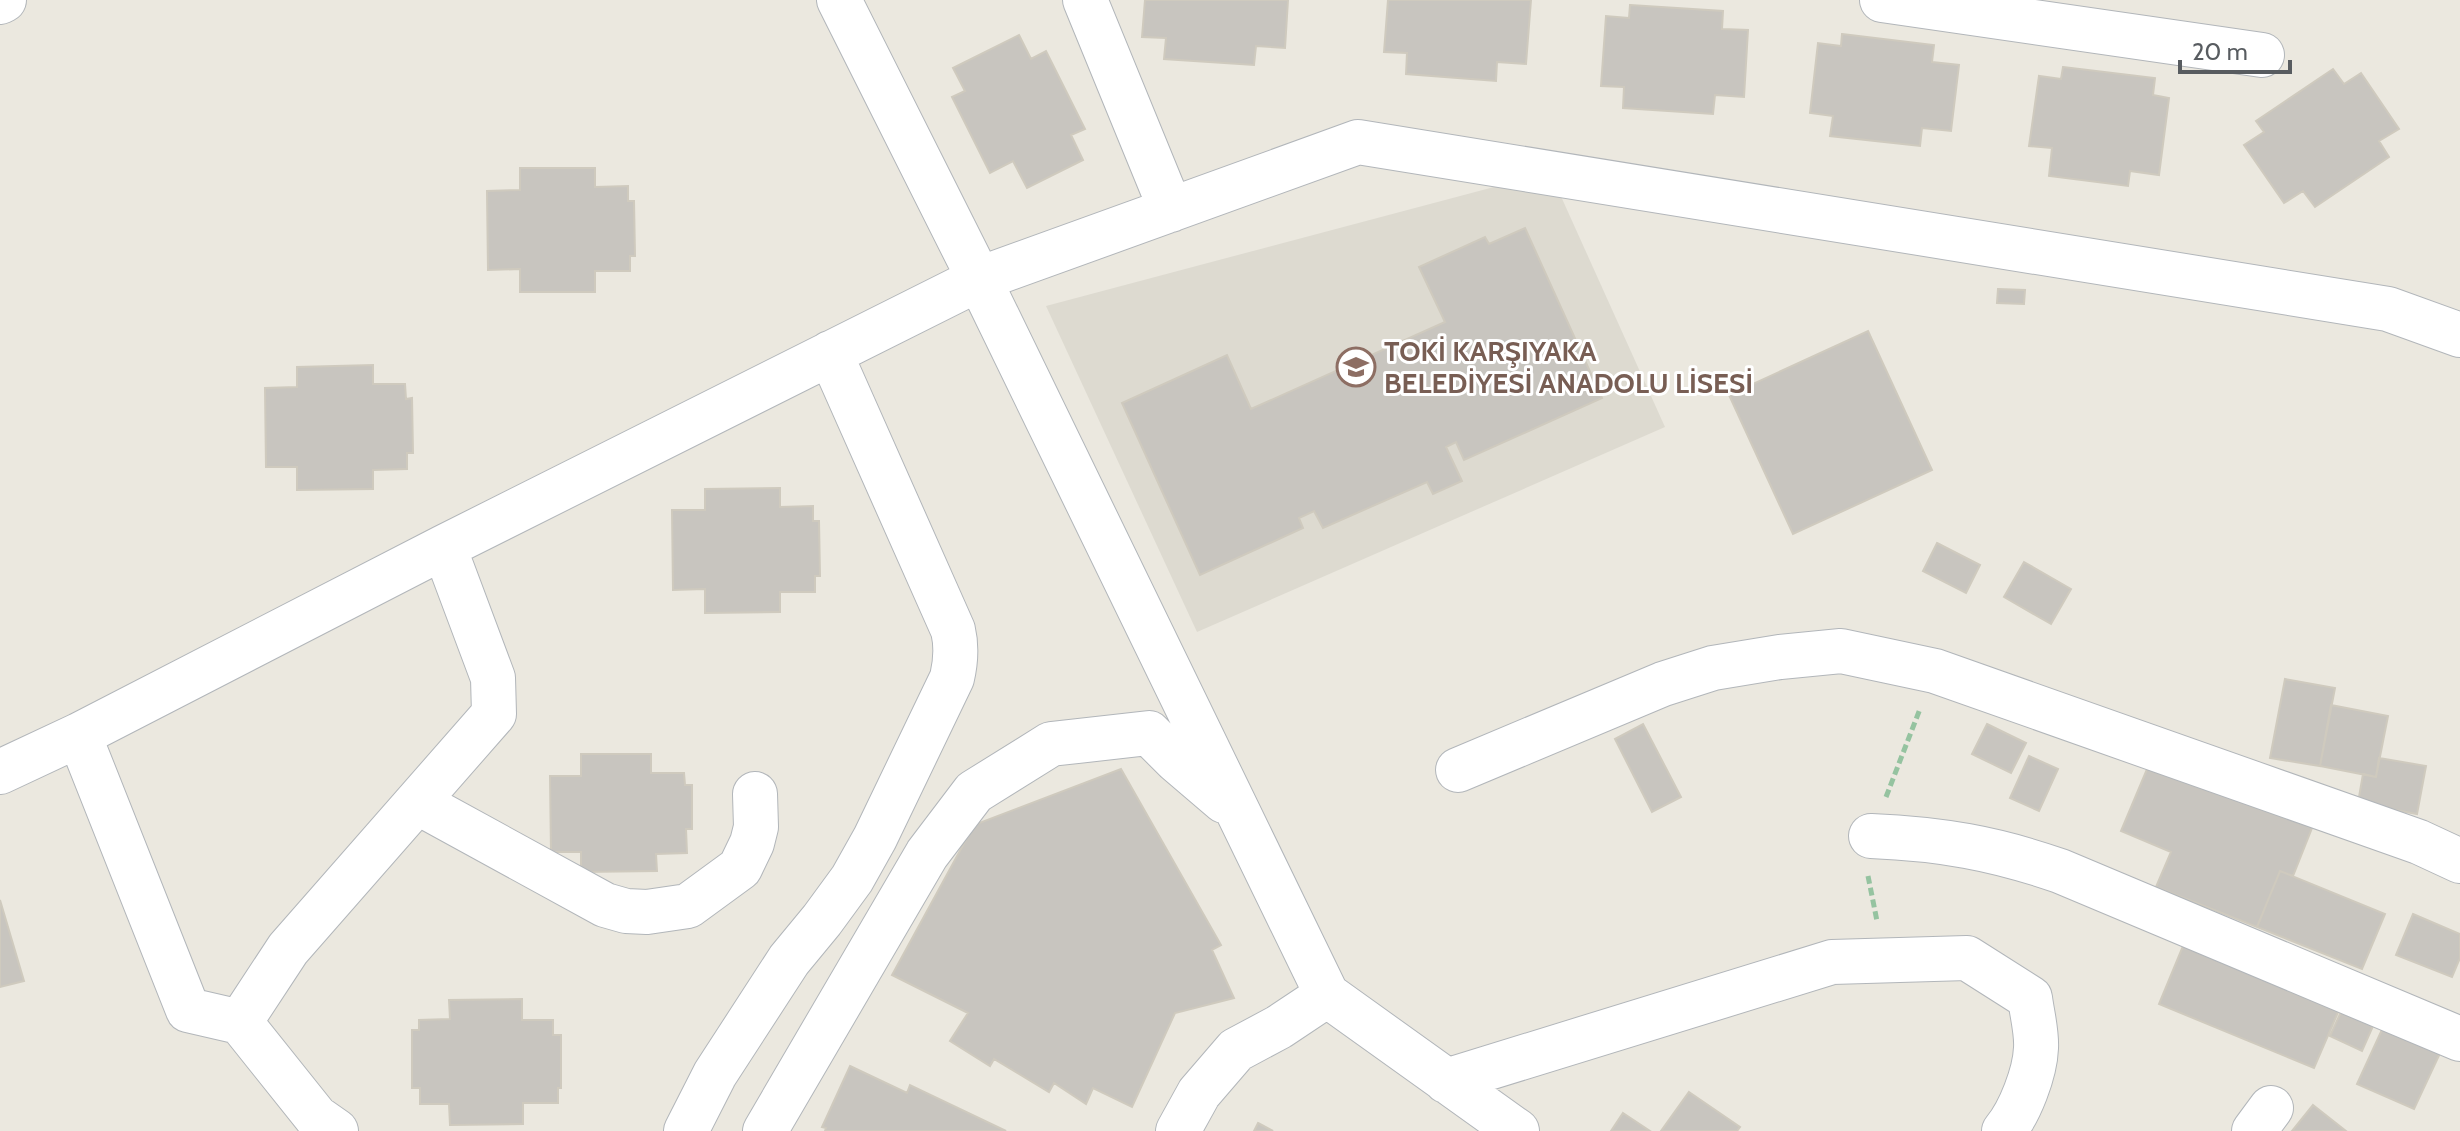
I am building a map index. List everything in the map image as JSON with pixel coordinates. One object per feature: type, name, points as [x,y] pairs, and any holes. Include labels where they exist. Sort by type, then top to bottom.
[{"type":"street","points":[[839,0],[979,279],[1327,995],[1517,1131]]},
{"type":"street","points":[[1085,0],[1171,210]]},
{"type":"street","points":[[1882,0],[2262,55]]},
{"type":"street","points":[[0,772],[79,735],[444,547],[979,279],[1358,142],[2388,309],[2460,335]]},
{"type":"street","points":[[686,1131],[715,1074],[789,960],[852,879],[875,838],[952,678],[956,663],[953,630],[830,353]]},
{"type":"street","points":[[240,1022],[288,949],[494,714],[493,678],[444,547]]},
{"type":"street","points":[[1458,770],[1663,684],[1713,668],[1841,651],[1935,671],[2419,842],[2460,861]]},
{"type":"street","points":[[765,1131],[927,854],[974,792],[1051,744],[1149,733],[1237,812]]},
{"type":"street","points":[[79,735],[188,1010],[240,1022],[316,1117],[336,1131]]},
{"type":"street","points":[[417,802],[605,905],[626,911],[647,912],[688,906],[740,868],[754,835],[757,811],[755,794]]},
{"type":"street","points":[[1871,836],[1961,843],[2012,854],[2060,871],[2460,1039]]},
{"type":"street","points":[[1446,1081],[1832,962],[1967,958],[2030,998],[2036,1049],[2028,1083],[2013,1121],[2004,1131]]},
{"type":"street","points":[[1178,1131],[1199,1093],[1236,1050],[1279,1027],[1327,995]]},
{"type":"shaded area","name":"TOKİ KARŞIYAKA BELEDİYESİ ANADOLU LİSESİ","points":[[1550,172],[1665,427],[1197,632],[1046,306]]},
{"type":"building","points":[[1145,0],[1288,0],[1285,48],[1256,46],[1254,65],[1164,59],[1166,38],[1142,37]]},
{"type":"building","points":[[1388,0],[1531,0],[1526,64],[1497,62],[1496,81],[1406,74],[1407,53],[1384,52]]},
{"type":"building","points":[[1630,5],[1723,11],[1722,29],[1748,30],[1744,97],[1715,95],[1713,114],[1623,108],[1624,87],[1601,86],[1606,16],[1629,18]]},
{"type":"building","points":[[1842,34],[1934,45],[1932,62],[1959,65],[1951,131],[1922,128],[1920,146],[1830,136],[1833,116],[1810,113],[1818,43],[1841,46]]},
{"type":"building","points":[[1019,35],[1031,59],[1046,51],[1085,129],[1071,135],[1083,160],[1027,188],[1013,161],[990,173],[952,97],[965,91],[953,68]]},
{"type":"building","points":[[2063,67],[2155,78],[2153,95],[2169,98],[2159,175],[2130,171],[2128,186],[2049,176],[2052,148],[2029,146],[2039,76],[2061,79]]},
{"type":"building","points":[[2333,69],[2344,84],[2361,73],[2399,129],[2379,141],[2389,157],[2315,207],[2303,191],[2284,203],[2244,145],[2264,132],[2256,121]]},
{"type":"building","points":[[520,168],[595,168],[595,187],[628,186],[628,201],[634,201],[635,256],[630,256],[630,271],[595,271],[595,292],[520,292],[520,269],[488,270],[487,191],[520,190]]},
{"type":"building","name":"TOKİ KARŞIYAKA BELEDİYESİ ANADOLU LİSESİ","points":[[1525,228],[1602,398],[1464,460],[1456,442],[1446,447],[1462,481],[1433,494],[1427,482],[1323,528],[1314,511],[1299,518],[1303,528],[1200,575],[1122,403],[1227,355],[1251,409],[1445,322],[1419,267],[1485,237],[1489,244]]},
{"type":"building","points":[[1998,289],[2025,290],[2024,304],[1997,303]]},
{"type":"building","points":[[1868,331],[1932,470],[1793,534],[1729,395]]},
{"type":"building","points":[[373,365],[373,384],[405,384],[406,399],[412,398],[413,453],[407,453],[407,469],[373,470],[373,489],[297,490],[297,467],[266,467],[265,388],[297,387],[297,367]]},
{"type":"building","points":[[780,488],[780,507],[813,506],[813,521],[819,521],[820,576],[815,576],[815,592],[780,592],[780,612],[705,613],[705,589],[673,590],[672,510],[705,510],[705,489]]},
{"type":"building","points":[[1937,543],[1980,565],[1966,593],[1923,571]]},
{"type":"building","points":[[2024,562],[2071,589],[2051,624],[2004,597]]},
{"type":"building","points":[[2285,679],[2335,688],[2320,766],[2270,758]]},
{"type":"building","points":[[2331,705],[2388,716],[2376,777],[2320,766]]},
{"type":"building","points":[[1643,724],[1681,797],[1652,812],[1615,739]]},
{"type":"building","points":[[1987,724],[2026,743],[2011,773],[1972,754]]},
{"type":"building","points":[[581,754],[651,754],[651,773],[684,773],[685,785],[692,785],[692,829],[686,829],[687,853],[656,854],[657,871],[581,872],[581,852],[551,852],[550,776],[581,776]]},
{"type":"building","points":[[2029,756],[2058,769],[2039,811],[2010,798]]},
{"type":"building","points":[[2379,758],[2426,766],[2417,814],[2358,803],[2363,774],[2376,777]]},
{"type":"building","points":[[2150,762],[2312,828],[2293,876],[2280,871],[2257,927],[2156,887],[2171,852],[2121,831]]},
{"type":"building","points":[[1121,769],[1221,945],[1212,950],[1234,998],[1175,1013],[1132,1107],[1093,1088],[1086,1104],[1054,1083],[1049,1092],[994,1059],[990,1066],[950,1041],[968,1013],[892,975],[974,825]]},
{"type":"building","points":[[2280,871],[2385,914],[2362,969],[2257,927]]},
{"type":"building","points":[[0,900],[24,981],[0,987]]},
{"type":"building","points":[[2413,914],[2460,934],[2460,958],[2452,977],[2396,955]]},
{"type":"building","points":[[2183,946],[2339,1010],[2314,1068],[2159,1004]]},
{"type":"building","points":[[522,999],[522,1020],[553,1020],[553,1035],[561,1035],[558,1103],[523,1103],[523,1124],[450,1125],[449,1104],[420,1104],[420,1088],[412,1088],[412,1030],[419,1030],[419,1020],[450,1019],[449,1000]]},
{"type":"building","points":[[2345,1003],[2377,1017],[2362,1051],[2330,1036]]},
{"type":"building","points":[[2385,1023],[2442,1049],[2414,1109],[2357,1084]]},
{"type":"building","points":[[850,1066],[907,1093],[910,1085],[1006,1131],[825,1131],[826,1128],[822,1127]]},
{"type":"building","points":[[1689,1092],[1740,1127],[1737,1131],[1661,1131]]},
{"type":"building","points":[[2313,1105],[2346,1131],[2292,1131]]},
{"type":"building","points":[[1623,1113],[1650,1131],[1611,1131]]},
{"type":"building","points":[[1258,1123],[1273,1131],[1254,1131]]},
{"type":"place","name":"TOKİ KARŞIYAKA BELEDİYESİ ANADOLU LİSESİ","points":[[1356,367]]}]
